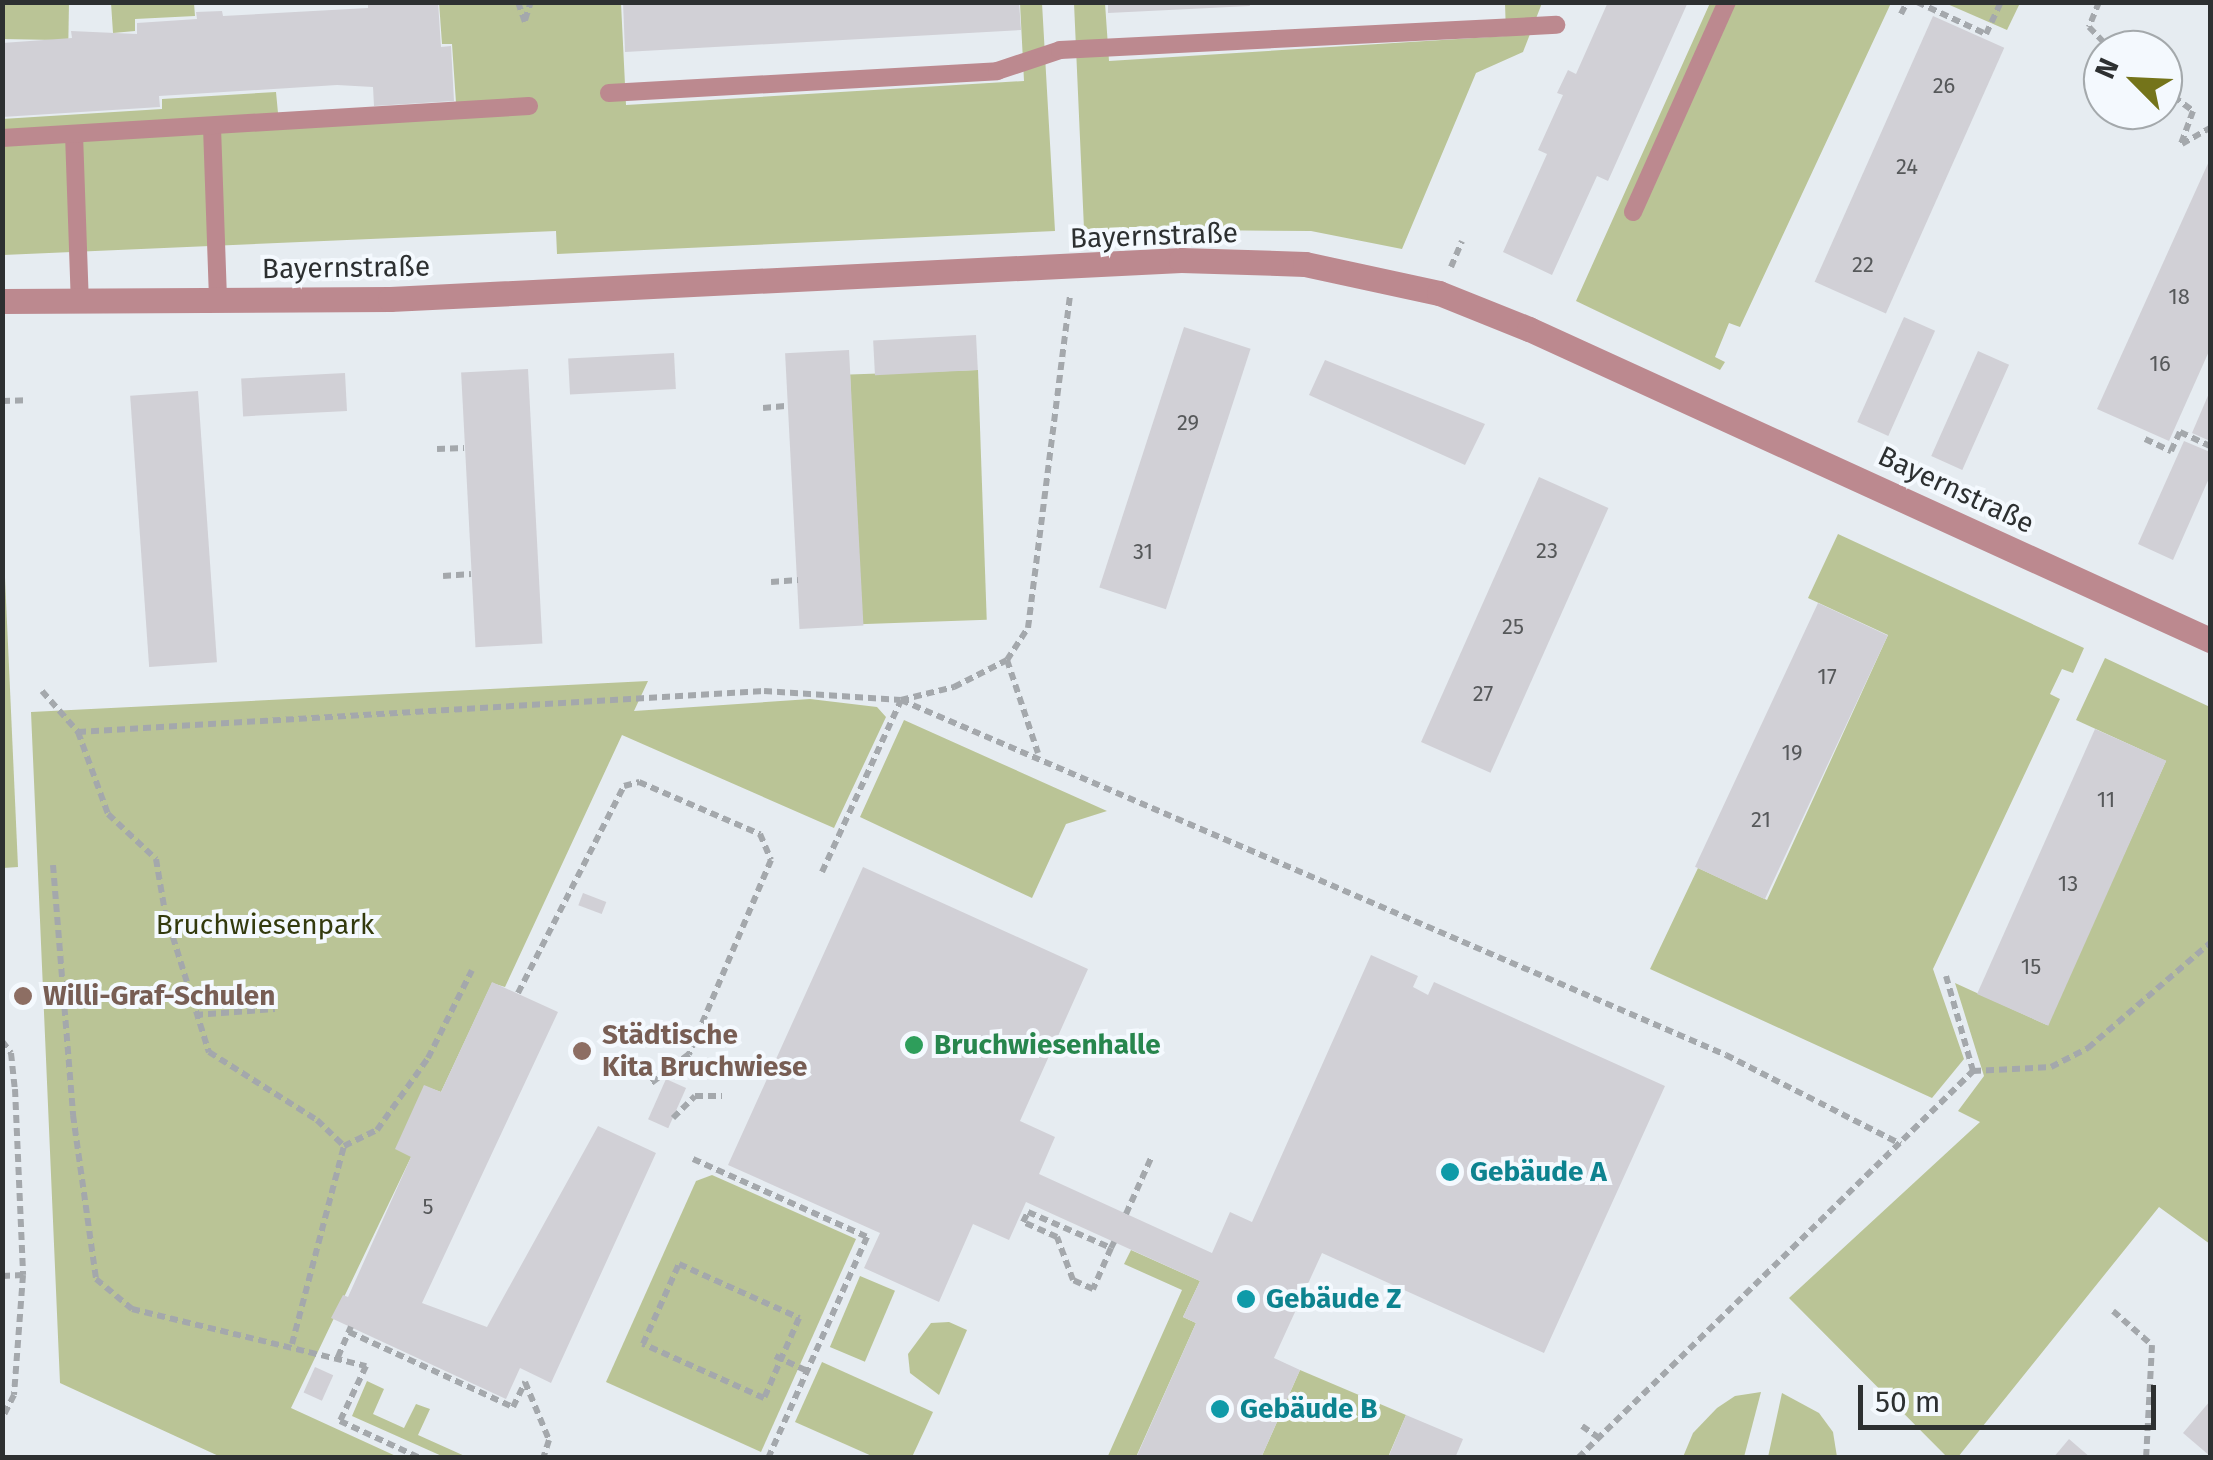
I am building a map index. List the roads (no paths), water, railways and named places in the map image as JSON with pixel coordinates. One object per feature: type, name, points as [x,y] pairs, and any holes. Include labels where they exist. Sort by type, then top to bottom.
[{"type":"street","name":"Bayernstraße","points":[[2,318],[13,301],[390,299],[1181,260],[1305,264],[1439,293],[1588,354],[2210,640]]},
{"type":"lane","points":[[1633,212],[1727,2]]},
{"type":"lane","points":[[610,93],[997,71],[1060,50],[1556,25]]},
{"type":"lane","points":[[2,138],[529,106]]},
{"type":"lane","points":[[212,127],[218,299]]},
{"type":"lane","points":[[74,134],[80,302]]},
{"type":"place","name":"Willi-Graf-Schulen","points":[[23,996]]},
{"type":"place","name":"Bruchwiesenhalle","points":[[914,1045]]},
{"type":"place","name":"Städtische Kita Bruchwiese","points":[[582,1051]]},
{"type":"place","name":"Gebäude A","points":[[1450,1172]]},
{"type":"place","name":"Gebäude Z","points":[[1246,1299]]},
{"type":"place","name":"Gebäude B","points":[[1220,1409]]},
{"type":"park label","name":"Bruchwiesenpark","points":[[265,925]]}]
